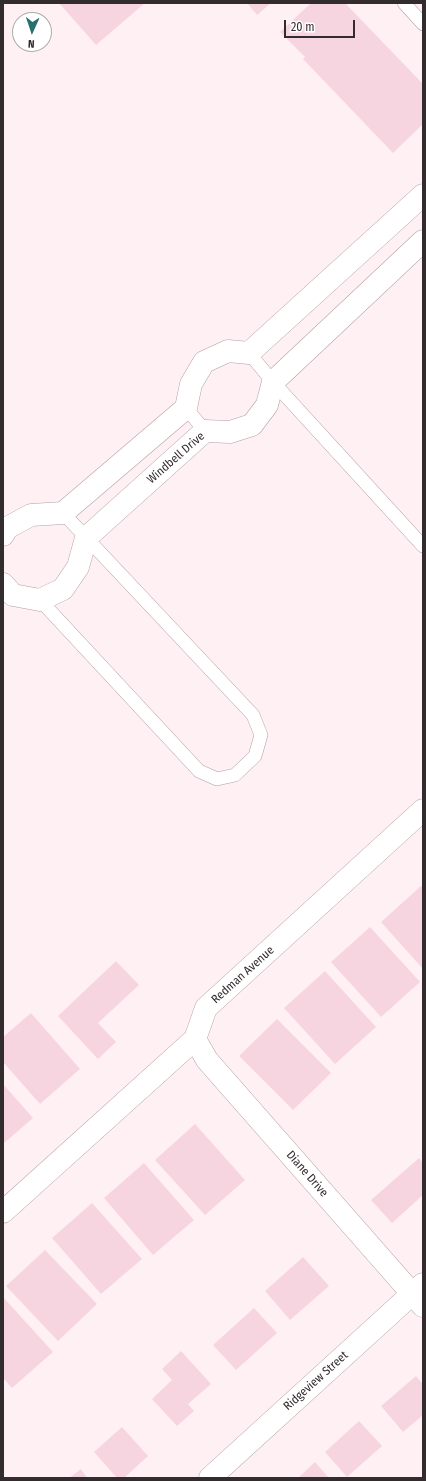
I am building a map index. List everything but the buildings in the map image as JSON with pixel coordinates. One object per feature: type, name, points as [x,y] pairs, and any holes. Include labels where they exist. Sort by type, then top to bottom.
[{"type":"street","points":[[3,535],[7,528],[30,515],[63,513],[186,408],[191,384],[204,362],[228,351],[249,353],[423,195]]},
{"type":"street","points":[[273,382],[423,241]]},
{"type":"street","name":"Windbell Drive","points":[[86,538],[205,431],[230,432],[252,425],[267,405],[273,382]]},
{"type":"street","points":[[3,584],[13,595],[40,600],[63,589],[78,567],[86,538]]},
{"type":"street","name":"Redman Avenue","points":[[3,1212],[194,1038],[206,1008],[423,810]]},
{"type":"street","name":"Diane Drive","points":[[194,1038],[207,1060],[419,1295]]},
{"type":"street","name":"Ridgeview Street","points":[[210,1478],[419,1295]]},
{"type":"lane","points":[[404,3],[423,24]]},
{"type":"lane","points":[[249,353],[273,382],[423,546]]},
{"type":"lane","points":[[186,408],[205,431]]},
{"type":"lane","points":[[40,600],[199,771],[217,779],[235,775],[255,756],[261,734],[253,714],[63,513]]}]
